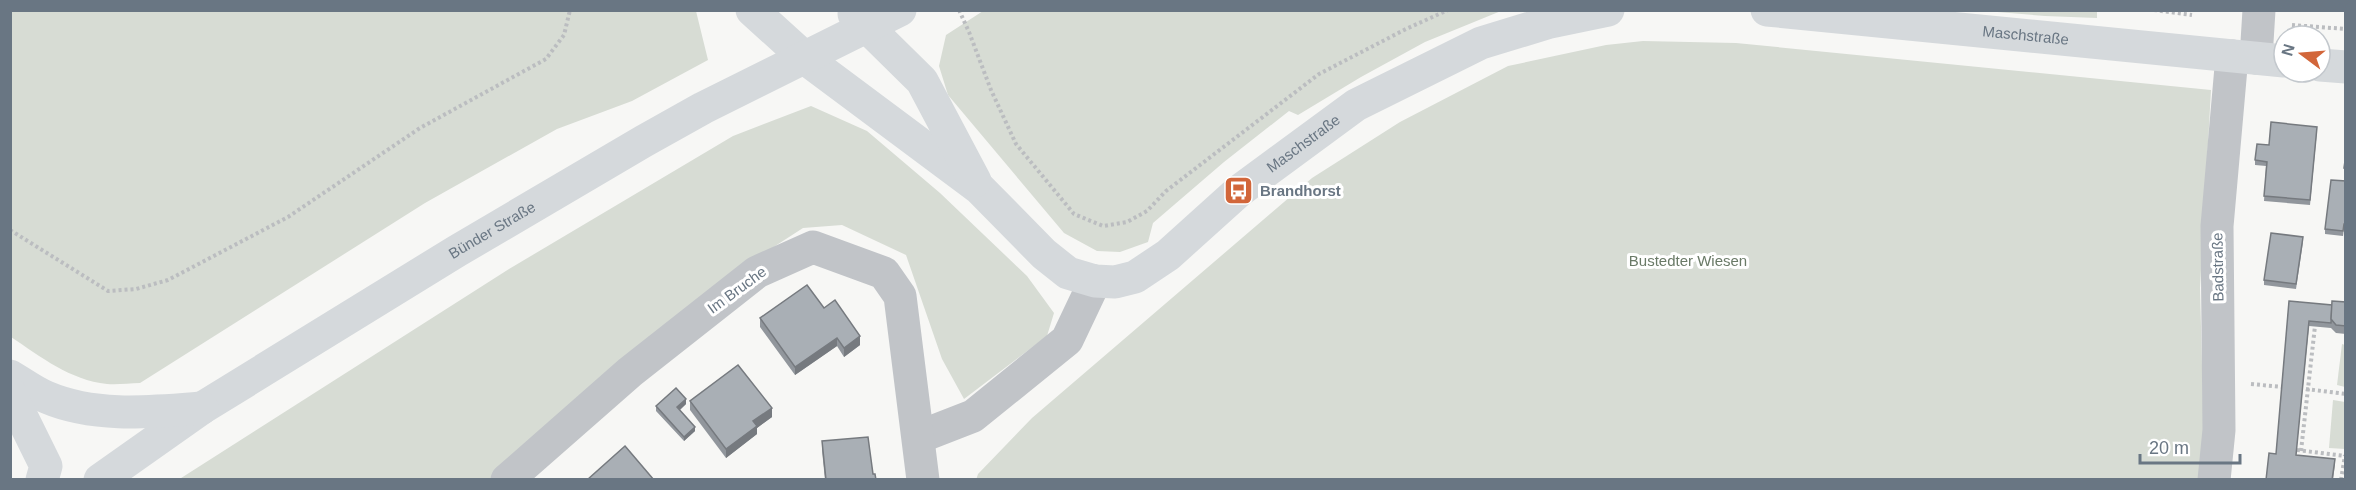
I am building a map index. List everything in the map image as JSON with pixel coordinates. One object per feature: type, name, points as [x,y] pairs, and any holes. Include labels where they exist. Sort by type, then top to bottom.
[{"type":"main road","name":"Maschstraße","points":[[752,10],[806,58],[979,188],[1044,254],[1068,273],[1095,281],[1115,282],[1135,277],[1168,255],[1239,191],[1356,105],[1481,43],[1550,22],[1608,10]]},
{"type":"main road","name":"Bünder Straße","points":[[100,480],[202,408],[264,372],[457,251],[644,141],[703,108],[806,58],[859,19],[900,10]]},
{"type":"main road","name":"Maschstraße","points":[[1767,10],[2257,58]]},
{"type":"main road","name":"Maschstraße","points":[[859,19],[922,81],[979,188]]},
{"type":"main road","points":[[10,376],[46,397],[89,409],[140,413],[202,408]]},
{"type":"main road","points":[[10,393],[46,466],[42,480]]},
{"type":"street","name":"Badstraße","points":[[2214,480],[2219,430],[2217,226],[2257,58],[2272,18]]},
{"type":"street","name":"Im Bruche","points":[[507,480],[630,372],[757,272],[813,247],[884,273],[900,296],[923,480]]},
{"type":"street","points":[[919,437],[973,416],[1066,340],[1095,281]]},
{"type":"path","points":[[10,230],[108,291],[136,289],[168,280],[288,217],[420,128],[546,59],[564,35],[570,10]]},
{"type":"path","points":[[959,10],[991,90],[1017,144],[1074,214],[1103,226],[1127,222],[1147,211],[1166,191],[1318,75],[1448,10]]},
{"type":"path","points":[[2272,18],[2346,29]]},
{"type":"path","points":[[2315,326],[2305,389],[2299,450],[2345,455],[2341,480]]},
{"type":"path","points":[[2305,389],[2346,394]]},
{"type":"green space","points":[[10,11],[696,11],[708,60],[632,101],[557,129],[425,203],[140,383],[107,384],[93,382],[68,373],[11,337]]},
{"type":"green space","points":[[983,11],[1501,11],[1425,42],[1298,115],[1289,111],[1224,162],[1153,223],[1148,242],[1120,252],[1097,251],[1064,233],[948,95],[939,66],[946,35]]},
{"type":"green space","points":[[1985,11],[2097,11],[2097,18],[2045,16]]},
{"type":"green space","name":"Bustedter Wiesen","points":[[1643,41],[1736,43],[2211,90],[2200,288],[2204,444],[2198,479],[976,480],[978,474],[1032,418],[1312,178],[1400,122],[1508,66],[1606,45]]},
{"type":"green space","points":[[811,106],[867,131],[940,193],[1027,276],[1054,313],[1047,336],[964,399],[942,359],[906,255],[842,225],[803,228],[735,272],[490,479],[178,480],[509,269],[733,136]]},
{"type":"green space","points":[[2342,344],[2345,345],[2345,387],[2337,385]]},
{"type":"green space","points":[[2333,400],[2345,402],[2345,449],[2329,448]]},
{"type":"building","points":[[2271,122],[2317,127],[2310,200],[2264,196],[2267,162],[2255,160],[2257,144],[2269,145]]},
{"type":"building","points":[[2331,180],[2346,181],[2346,224],[2344,224],[2343,231],[2325,229]]},
{"type":"building","points":[[2271,233],[2303,237],[2296,284],[2264,280]]},
{"type":"building","points":[[807,285],[824,308],[835,300],[860,336],[844,348],[837,338],[795,367],[760,318]]},
{"type":"building","points":[[2289,301],[2332,305],[2331,323],[2309,321],[2296,455],[2335,459],[2332,480],[2266,480],[2269,453],[2276,454]]},
{"type":"building","points":[[2332,301],[2346,302],[2346,326],[2336,325],[2331,319]]},
{"type":"building","points":[[738,365],[772,408],[753,421],[757,426],[726,449],[690,401]]},
{"type":"building","points":[[676,388],[686,399],[677,407],[695,427],[684,437],[656,406]]},
{"type":"building","points":[[868,437],[873,474],[876,480],[826,480],[822,441]]},
{"type":"building","points":[[625,446],[654,480],[587,480]]},
{"type":"place","name":"Brandhorst","points":[[1239,191]]}]
